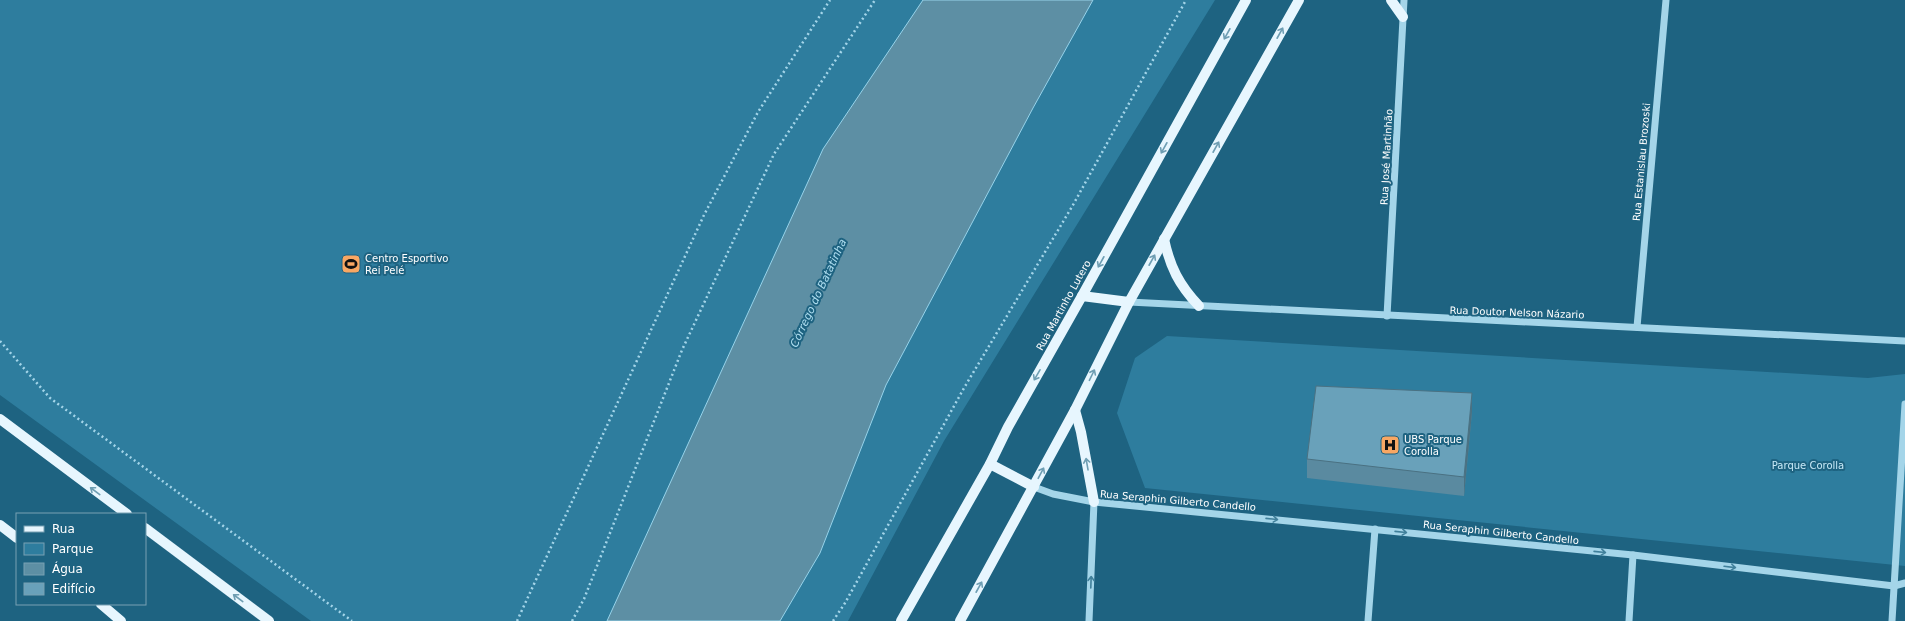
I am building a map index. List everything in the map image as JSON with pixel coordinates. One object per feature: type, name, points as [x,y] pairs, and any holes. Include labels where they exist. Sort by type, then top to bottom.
[{"type":"main road","name":"Rua Martinho Lutero","points":[[901,621],[990,464],[1008,427],[1246,0]]},
{"type":"main road","points":[[960,621],[1075,410],[1129,302],[1299,0]]},
{"type":"main road","points":[[1391,0],[1403,17]]},
{"type":"main road","points":[[1164,239],[1175,275],[1187,293],[1199,306]]},
{"type":"main road","points":[[1082,296],[1129,302]]},
{"type":"main road","points":[[1075,410],[1081,432],[1094,502]]},
{"type":"main road","points":[[0,419],[126,513]]},
{"type":"main road","points":[[990,464],[1034,487]]},
{"type":"main road","points":[[0,525],[16,537]]},
{"type":"main road","points":[[146,529],[269,621]]},
{"type":"main road","points":[[102,605],[121,621]]},
{"type":"street","name":"Rua José Martinhão","points":[[1387,316],[1404,0]]},
{"type":"street","name":"Rua Estanislau Brozoski","points":[[1637,327],[1666,0]]},
{"type":"street","name":"Rua Doutor Nelson Názario","points":[[1129,302],[1905,341]]},
{"type":"street","points":[[1892,621],[1905,404]]},
{"type":"street","name":"Rua Seraphin Gilberto Candello","points":[[1034,487],[1053,494],[1094,502],[1633,555],[1894,586],[1905,583]]},
{"type":"street","points":[[1089,621],[1094,502]]},
{"type":"street","points":[[1368,621],[1375,529]]},
{"type":"street","points":[[1629,621],[1633,555]]},
{"type":"path","points":[[517,621],[704,215],[758,112],[830,0]]},
{"type":"path","points":[[572,621],[584,599],[682,350],[774,154],[875,0]]},
{"type":"path","points":[[832,621],[848,596],[964,388],[1073,205],[1186,0]]},
{"type":"path","points":[[0,342],[50,398],[352,621]]},
{"type":"green space","name":"Centro Esportivo Rei Pelé","points":[[0,0],[1215,0],[944,441],[848,621],[311,621],[0,395]]},
{"type":"green space","name":"Parque Corolla","points":[[1167,336],[1868,378],[1905,374],[1905,566],[1145,488],[1117,413],[1135,358]]},
{"type":"water","name":"Córrego do Batatinha","points":[[923,0],[1093,0],[1033,108],[886,385],[820,553],[780,621],[607,621],[823,149]]},
{"type":"building","name":"UBS Parque Corolla","points":[[1316,386],[1472,393],[1464,477],[1307,459]]},
{"type":"place","name":"Centro Esportivo Rei Pelé","points":[[351,264]]},
{"type":"place","name":"UBS Parque Corolla","points":[[1390,445]]}]
